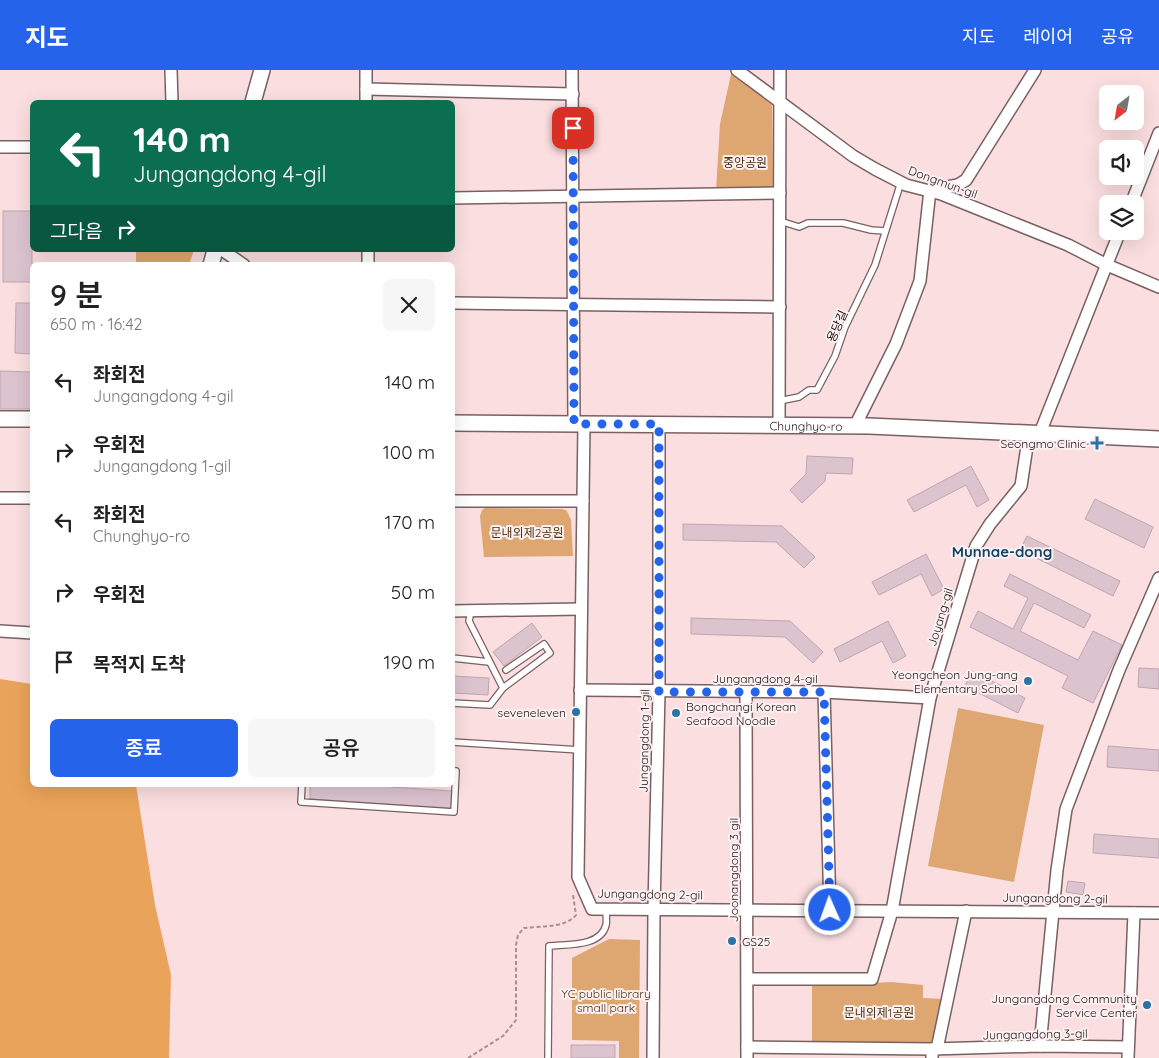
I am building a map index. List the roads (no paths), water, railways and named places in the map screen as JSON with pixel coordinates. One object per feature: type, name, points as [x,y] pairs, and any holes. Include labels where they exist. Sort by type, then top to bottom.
[{"type":"street","points":[[171,70],[172,100]]},
{"type":"street","points":[[254,100],[262,70]]},
{"type":"street","points":[[366,70],[366,100]]},
{"type":"street","name":"Jungangdong 2-gil","points":[[572,70],[574,304],[583,501],[578,877],[592,908],[1159,913]]},
{"type":"street","name":"Dongmun-gil","points":[[736,70],[853,156],[874,169],[906,185],[930,190],[1068,244],[1107,265],[1159,287]]},
{"type":"street","points":[[779,425],[780,70]]},
{"type":"street","points":[[855,426],[896,344],[920,282],[930,190],[958,185],[966,180],[1036,70]]},
{"type":"street","points":[[366,89],[573,94]]},
{"type":"street","points":[[1135,195],[1159,133]]},
{"type":"street","points":[[0,147],[30,147]]},
{"type":"street","points":[[455,198],[780,193]]},
{"type":"street","name":"Joyang-gil","points":[[748,979],[872,979],[892,911],[930,698],[976,546],[990,524],[1021,486],[1034,433],[1117,240]]},
{"type":"street","points":[[225,252],[240,262]]},
{"type":"street","points":[[455,302],[780,307]]},
{"type":"street","points":[[0,419],[30,420]]},
{"type":"street","name":"Chunghyo-ro","points":[[455,423],[855,426],[1159,439]]},
{"type":"street","name":"Jungangdong 1-gil","points":[[654,1058],[654,908],[659,692],[659,424]]},
{"type":"street","points":[[0,498],[30,498]]},
{"type":"street","points":[[455,501],[583,501]]},
{"type":"street","points":[[1040,1046],[1056,870],[1066,809],[1118,670],[1159,578]]},
{"type":"street","points":[[455,611],[581,609]]},
{"type":"street","points":[[0,631],[30,633]]},
{"type":"street","name":"Jungangdong 4-gil","points":[[580,690],[824,692],[930,698]]},
{"type":"street","name":"Joonangdong 3 gil","points":[[746,692],[747,1053]]},
{"type":"street","points":[[824,692],[830,910]]},
{"type":"street","points":[[934,1052],[966,911]]},
{"type":"street","points":[[1128,1052],[1134,913]]},
{"type":"street","name":"Jungangdong 3-gil","points":[[747,1053],[934,1052],[1040,1046],[1128,1052]]},
{"type":"lane","name":"용당길","points":[[779,401],[799,397],[809,390],[817,390],[835,356],[845,327],[875,265],[901,182]]},
{"type":"lane","points":[[780,221],[799,227],[808,223],[843,223],[871,230],[885,231]]},
{"type":"lane","points":[[471,610],[469,621],[503,688]]},
{"type":"lane","points":[[455,703],[490,705],[503,688],[550,653],[544,644],[506,670]]},
{"type":"lane","points":[[455,658],[489,662]]},
{"type":"lane","points":[[455,742],[580,750]]},
{"type":"lane","points":[[302,787],[301,802],[454,812],[455,771]]},
{"type":"lane","points":[[548,1058],[549,946],[583,943],[596,939],[602,934],[606,924],[606,908]]},
{"type":"place","name":"Seongmo Clinic","points":[[1097,443]]},
{"type":"place","name":"Yeongcheon Jung-ang Elementary School","points":[[1028,681]]},
{"type":"place","name":"seveneleven","points":[[576,712]]},
{"type":"place","name":"Bongchangi Korean Seafood Noodle","points":[[676,713]]},
{"type":"place","name":"GS25","points":[[732,941]]},
{"type":"place","name":"Jungangdong Community Service Center","points":[[1147,1005]]},
{"type":"district","name":"Munnae-dong","points":[[1002,551]]},
{"type":"park label","name":"중앙공원","points":[[745,162]]},
{"type":"park label","name":"문내외제2공원","points":[[527,532]]},
{"type":"park label","name":"YC public library small park","points":[[606,1000]]},
{"type":"park label","name":"문내외제1공원","points":[[879,1012]]}]
